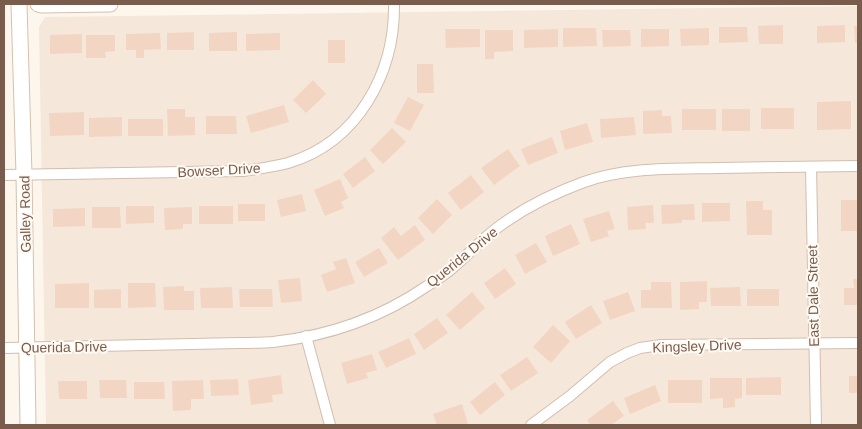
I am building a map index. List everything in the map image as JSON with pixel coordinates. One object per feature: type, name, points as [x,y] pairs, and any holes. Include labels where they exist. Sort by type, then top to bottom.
[{"type":"main road","name":"Galley Road","points":[[19,4],[28,425]]},
{"type":"main road","points":[[38,4],[110,4]]},
{"type":"street","name":"Bowser Drive","points":[[4,175],[243,171],[289,162],[313,152],[331,141],[351,124],[377,86],[386,64],[391,40],[394,4]]},
{"type":"street","name":"Querida Drive","points":[[4,348],[239,344],[274,342],[306,336],[340,328],[393,307],[448,271],[498,227],[527,208],[584,182],[606,176],[656,169],[858,166]]},
{"type":"street","name":"East Dale Street","points":[[811,167],[816,425]]},
{"type":"street","points":[[306,336],[330,425]]},
{"type":"street","name":"Kingsley Drive","points":[[531,425],[570,396],[610,362],[640,348],[661,345],[858,343]]},
{"type":"shaded area","points":[[858,6],[858,425],[46,425],[39,27],[45,17]]},
{"type":"building","points":[[783,25],[783,44],[759,44],[758,26]]},
{"type":"building","points":[[845,25],[845,42],[817,43],[817,26]]},
{"type":"building","points":[[854,26],[858,26],[858,43],[855,43]]},
{"type":"building","points":[[719,27],[747,27],[748,42],[719,43]]},
{"type":"building","points":[[563,28],[596,28],[597,46],[563,47]]},
{"type":"building","points":[[709,28],[709,45],[681,46],[680,29]]},
{"type":"building","points":[[445,29],[480,29],[480,47],[446,48]]},
{"type":"building","points":[[558,29],[558,47],[524,48],[524,30]]},
{"type":"building","points":[[641,29],[669,29],[669,46],[641,47]]},
{"type":"building","points":[[485,30],[513,30],[513,51],[494,52],[494,59],[485,59]]},
{"type":"building","points":[[602,30],[630,30],[631,46],[603,47]]},
{"type":"building","points":[[194,32],[194,50],[167,50],[167,33]]},
{"type":"building","points":[[237,32],[237,51],[209,51],[209,33]]},
{"type":"building","points":[[160,33],[161,49],[144,50],[144,58],[136,58],[136,50],[126,50],[126,34]]},
{"type":"building","points":[[280,33],[280,50],[246,51],[246,34]]},
{"type":"building","points":[[82,34],[82,53],[50,54],[50,35]]},
{"type":"building","points":[[86,35],[115,35],[115,51],[105,52],[106,58],[86,58]]},
{"type":"building","points":[[328,40],[345,40],[345,63],[328,63]]},
{"type":"building","points":[[417,64],[433,64],[434,93],[417,93]]},
{"type":"building","points":[[313,80],[326,94],[306,113],[293,100]]},
{"type":"building","points":[[408,97],[424,105],[410,131],[394,123]]},
{"type":"building","points":[[851,101],[851,129],[817,130],[817,102]]},
{"type":"building","points":[[284,105],[289,122],[251,133],[246,116]]},
{"type":"building","points":[[761,108],[794,108],[794,129],[761,129]]},
{"type":"building","points":[[167,109],[185,109],[185,117],[195,117],[195,135],[168,136]]},
{"type":"building","points":[[682,109],[716,109],[716,130],[682,130]]},
{"type":"building","points":[[722,109],[750,109],[750,131],[722,131]]},
{"type":"building","points":[[662,110],[662,116],[671,116],[672,133],[643,134],[643,111]]},
{"type":"building","points":[[84,112],[84,135],[50,136],[49,113]]},
{"type":"building","points":[[206,116],[236,116],[237,134],[206,134]]},
{"type":"building","points":[[122,117],[122,136],[89,137],[89,118]]},
{"type":"building","points":[[634,117],[636,135],[601,138],[600,119]]},
{"type":"building","points":[[128,119],[163,119],[163,136],[128,136]]},
{"type":"building","points":[[587,123],[593,142],[565,150],[560,131]]},
{"type":"building","points":[[392,128],[406,142],[383,164],[370,150]]},
{"type":"building","points":[[552,137],[558,153],[528,165],[521,149]]},
{"type":"building","points":[[508,149],[520,166],[494,185],[481,168]]},
{"type":"building","points":[[365,157],[375,171],[353,188],[343,174]]},
{"type":"building","points":[[471,175],[484,192],[461,210],[448,193]]},
{"type":"building","points":[[340,179],[348,198],[341,202],[344,208],[325,216],[314,190]]},
{"type":"building","points":[[302,194],[306,211],[281,217],[277,200]]},
{"type":"building","points":[[437,199],[452,215],[433,234],[418,218]]},
{"type":"building","points":[[841,200],[858,200],[858,231],[841,231]]},
{"type":"building","points":[[746,201],[763,201],[763,210],[772,210],[772,235],[747,235]]},
{"type":"building","points":[[702,203],[730,203],[730,221],[702,222]]},
{"type":"building","points":[[238,204],[265,204],[265,221],[238,221]]},
{"type":"building","points":[[694,204],[695,220],[682,220],[682,223],[662,224],[661,205]]},
{"type":"building","points":[[653,205],[654,223],[645,223],[646,229],[628,230],[627,207]]},
{"type":"building","points":[[126,206],[154,206],[154,223],[126,224]]},
{"type":"building","points":[[199,206],[233,206],[233,224],[199,224]]},
{"type":"building","points":[[92,207],[120,207],[121,228],[92,228]]},
{"type":"building","points":[[192,207],[192,224],[183,224],[183,229],[165,230],[164,208]]},
{"type":"building","points":[[85,208],[85,226],[53,227],[53,209]]},
{"type":"building","points":[[609,211],[615,229],[607,231],[609,236],[591,242],[583,219]]},
{"type":"building","points":[[571,224],[580,244],[553,256],[545,236]]},
{"type":"building","points":[[415,225],[425,240],[398,260],[381,238],[394,227],[401,236]]},
{"type":"building","points":[[536,243],[547,262],[525,274],[515,255]]},
{"type":"building","points":[[379,248],[388,263],[364,277],[355,262]]},
{"type":"building","points":[[346,258],[355,283],[327,292],[321,275],[336,269],[333,262]]},
{"type":"building","points":[[505,268],[516,284],[495,299],[484,283]]},
{"type":"building","points":[[300,278],[302,301],[281,303],[278,280]]},
{"type":"building","points":[[853,279],[858,279],[858,305],[844,305],[844,288],[854,288]]},
{"type":"building","points":[[707,281],[707,302],[699,302],[699,309],[680,310],[680,282]]},
{"type":"building","points":[[651,282],[671,282],[672,308],[641,308],[641,290],[651,290]]},
{"type":"building","points":[[89,283],[89,308],[55,308],[55,284]]},
{"type":"building","points":[[128,283],[155,283],[156,307],[128,308]]},
{"type":"building","points":[[184,286],[184,291],[194,291],[194,310],[164,310],[163,287]]},
{"type":"building","points":[[232,287],[233,308],[201,308],[200,288]]},
{"type":"building","points":[[740,287],[741,306],[711,306],[710,288]]},
{"type":"building","points":[[121,289],[121,308],[94,308],[94,290]]},
{"type":"building","points":[[239,289],[272,289],[273,307],[240,307]]},
{"type":"building","points":[[747,289],[779,289],[779,306],[747,306]]},
{"type":"building","points":[[472,292],[485,308],[460,330],[446,315]]},
{"type":"building","points":[[628,292],[635,311],[610,320],[603,301]]},
{"type":"building","points":[[591,305],[602,323],[576,339],[565,322]]},
{"type":"building","points":[[437,318],[448,333],[424,350],[414,334]]},
{"type":"building","points":[[553,325],[570,341],[551,363],[533,347]]},
{"type":"building","points":[[409,338],[416,354],[386,368],[378,352]]},
{"type":"building","points":[[372,354],[377,370],[366,373],[368,378],[347,384],[341,363]]},
{"type":"building","points":[[527,357],[538,373],[511,391],[500,375]]},
{"type":"building","points":[[281,375],[283,394],[272,395],[273,402],[251,405],[248,380]]},
{"type":"building","points":[[849,376],[858,376],[858,393],[849,393]]},
{"type":"building","points":[[781,377],[781,395],[746,395],[746,378]]},
{"type":"building","points":[[710,378],[742,378],[742,398],[735,399],[735,407],[723,408],[723,398],[710,399]]},
{"type":"building","points":[[238,379],[239,395],[211,396],[210,380]]},
{"type":"building","points":[[99,380],[126,380],[127,398],[100,398]]},
{"type":"building","points":[[203,380],[204,399],[191,399],[191,410],[173,411],[172,381]]},
{"type":"building","points":[[668,380],[702,380],[702,403],[668,403]]},
{"type":"building","points":[[58,381],[87,381],[87,399],[59,399]]},
{"type":"building","points":[[134,382],[164,382],[165,399],[134,399]]},
{"type":"building","points":[[495,382],[505,395],[480,415],[470,402]]},
{"type":"building","points":[[655,385],[661,401],[630,414],[624,398]]},
{"type":"building","points":[[613,401],[624,416],[611,425],[591,425],[587,420]]},
{"type":"building","points":[[462,404],[468,424],[437,425],[433,414]]}]
